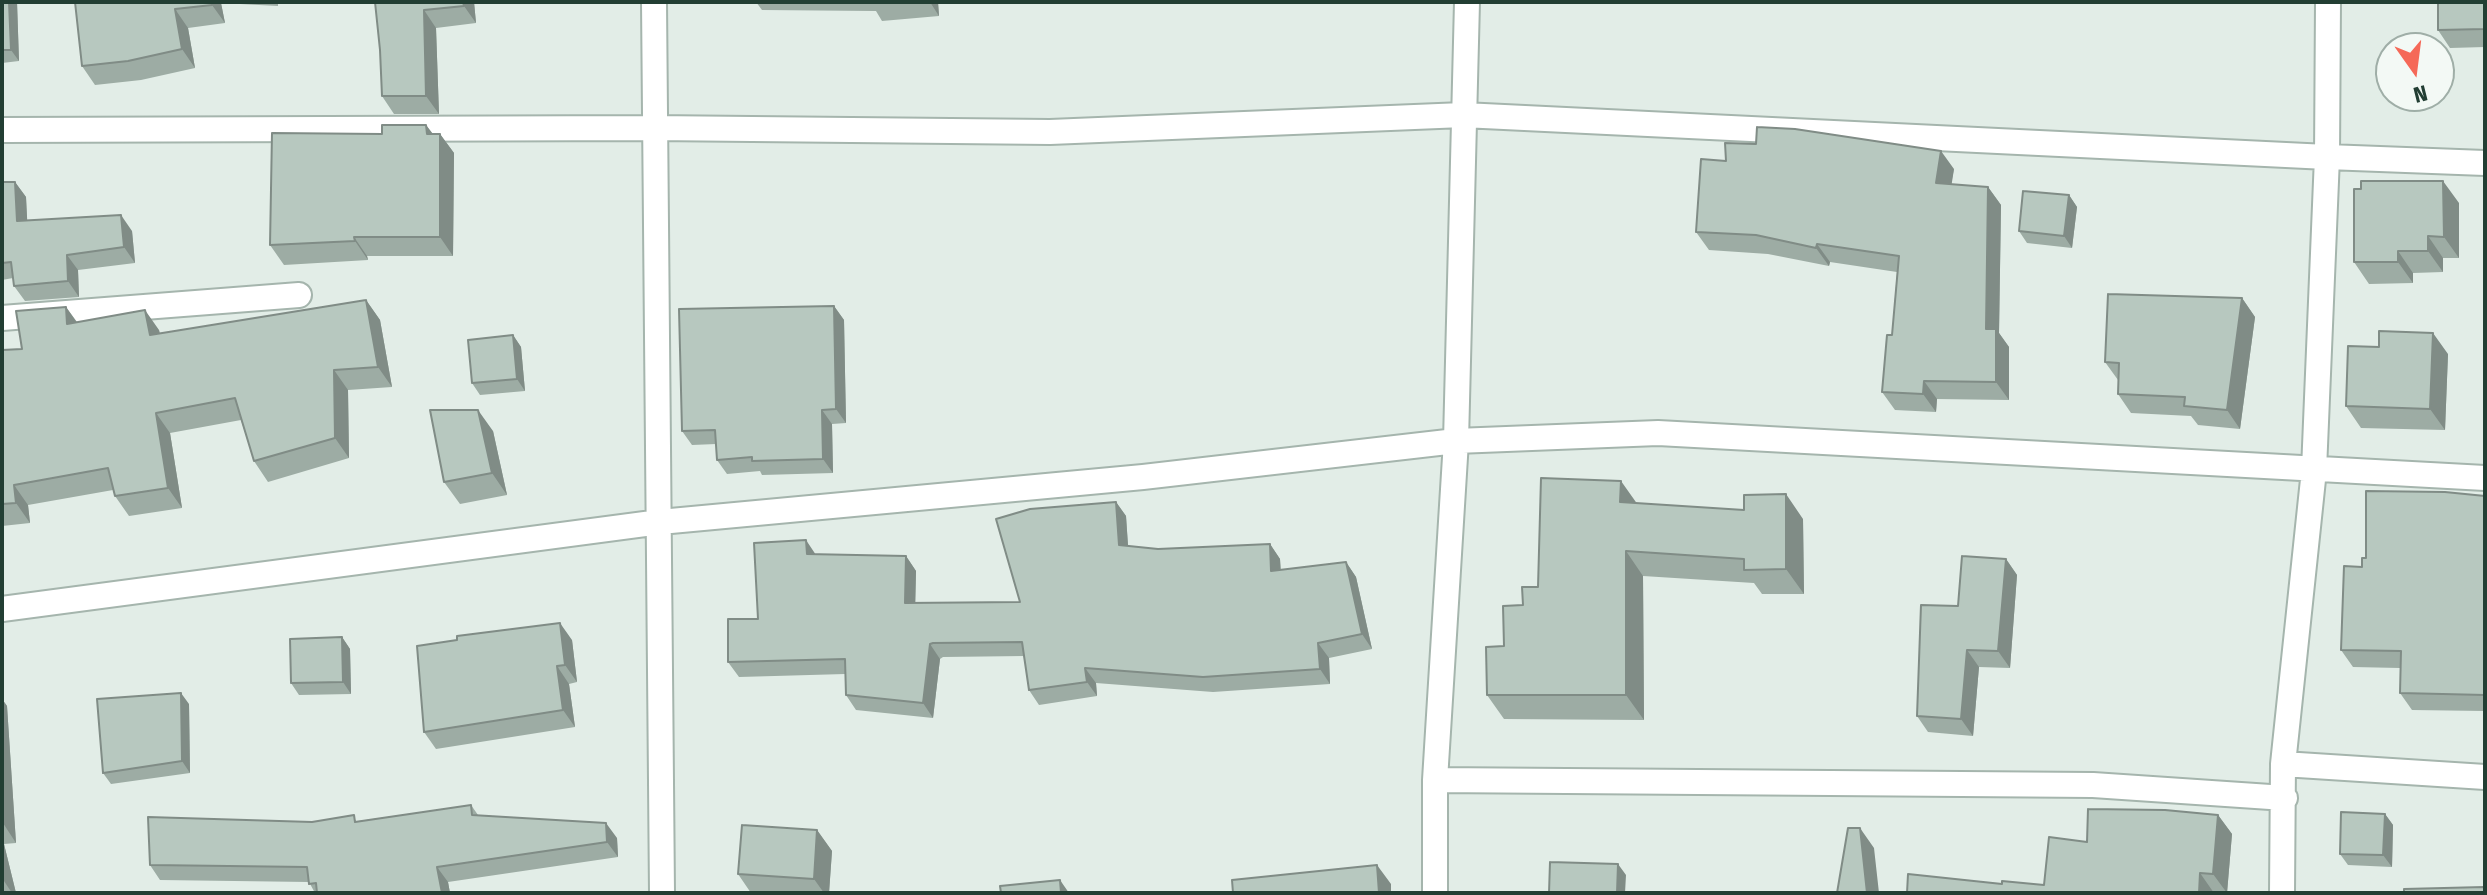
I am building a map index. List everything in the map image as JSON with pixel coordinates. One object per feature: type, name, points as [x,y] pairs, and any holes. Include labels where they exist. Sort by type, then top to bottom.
[{"type":"street","points":[[654,2],[662,893]]},
{"type":"street","points":[[1435,893],[1435,780],[1456,441],[1467,2]]},
{"type":"street","points":[[2282,893],[2283,764],[2314,470],[2327,157],[2328,2]]},
{"type":"street","points":[[2,130],[653,128],[1050,132],[1463,115],[2485,163]]},
{"type":"street","points":[[2,318],[299,295]]},
{"type":"street","points":[[2,609],[660,522],[1127,479],[1456,441],[1658,433],[2485,478]]},
{"type":"street","points":[[2283,764],[2485,777]]},
{"type":"street","points":[[1435,780],[2093,785],[2285,798]]},
{"type":"building","points":[[2,2],[9,2],[11,50],[2,50]]},
{"type":"building","points":[[75,2],[211,2],[212,5],[175,9],[182,49],[128,61],[82,66]]},
{"type":"building","points":[[375,2],[463,2],[464,6],[424,10],[426,96],[382,96]]},
{"type":"building","points":[[2438,2],[2485,2],[2485,29],[2438,30]]},
{"type":"building","points":[[382,125],[426,125],[427,134],[440,134],[440,237],[354,237],[355,241],[270,245],[272,133],[382,134]]},
{"type":"building","points":[[1757,127],[1795,129],[1941,151],[1936,183],[1988,187],[1986,329],[1996,329],[1996,382],[1924,381],[1923,394],[1882,392],[1887,335],[1892,335],[1899,256],[1817,244],[1816,248],[1756,235],[1696,232],[1701,159],[1726,161],[1725,143],[1756,144]]},
{"type":"building","points":[[2361,181],[2443,181],[2444,237],[2428,236],[2428,251],[2398,251],[2398,262],[2354,262],[2354,189],[2361,189]]},
{"type":"building","points":[[2,182],[15,182],[17,221],[121,215],[124,247],[67,255],[68,281],[14,286],[11,262],[2,263]]},
{"type":"building","points":[[2023,191],[2069,195],[2064,236],[2019,231]]},
{"type":"building","points":[[2108,294],[2242,298],[2227,410],[2184,406],[2185,397],[2118,394],[2119,363],[2105,362]]},
{"type":"building","points":[[366,300],[378,367],[334,370],[335,438],[254,461],[235,398],[156,413],[168,488],[115,496],[108,468],[14,485],[16,503],[2,504],[2,350],[22,349],[16,311],[66,307],[67,324],[145,310],[150,335]]},
{"type":"building","points":[[834,306],[836,409],[822,410],[823,459],[752,461],[752,457],[717,460],[715,430],[682,431],[679,309]]},
{"type":"building","points":[[2379,331],[2433,333],[2430,409],[2346,406],[2348,346],[2379,347]]},
{"type":"building","points":[[513,335],[517,379],[472,383],[468,340]]},
{"type":"building","points":[[430,410],[478,410],[492,473],[444,482]]},
{"type":"building","points":[[1541,478],[1621,481],[1620,502],[1744,510],[1744,495],[1786,494],[1786,569],[1744,570],[1744,559],[1626,551],[1626,695],[1487,695],[1486,647],[1504,646],[1503,606],[1523,605],[1522,587],[1538,587]]},
{"type":"building","points":[[2366,491],[2485,496],[2485,695],[2400,693],[2401,651],[2341,650],[2344,566],[2362,567],[2362,558],[2366,558]]},
{"type":"building","points":[[1116,502],[1119,545],[1158,549],[1270,544],[1271,571],[1346,562],[1362,634],[1318,643],[1320,669],[1203,677],[1085,668],[1087,682],[1029,690],[1022,642],[933,643],[930,644],[923,703],[846,695],[845,659],[728,662],[728,619],[758,619],[754,543],[806,540],[807,554],[906,556],[905,603],[1020,602],[996,519],[1030,509]]},
{"type":"building","points":[[1962,556],[2006,559],[1998,651],[1967,650],[1961,719],[1917,716],[1921,605],[1958,606]]},
{"type":"building","points":[[560,623],[565,665],[557,666],[563,710],[424,732],[417,646],[457,640],[457,636]]},
{"type":"building","points":[[342,637],[343,682],[291,683],[290,639]]},
{"type":"building","points":[[181,693],[182,761],[103,773],[97,699]]},
{"type":"building","points":[[471,805],[472,815],[606,823],[607,842],[437,867],[442,893],[317,893],[316,883],[309,884],[307,867],[150,865],[148,817],[312,822],[354,815],[355,822]]},
{"type":"building","points":[[2088,809],[2165,810],[2218,815],[2213,874],[2200,873],[2199,893],[1907,893],[1908,874],[2044,885],[2049,837],[2087,842]]},
{"type":"building","points":[[2341,812],[2385,814],[2383,855],[2340,854]]},
{"type":"building","points":[[742,825],[817,830],[814,879],[738,874]]},
{"type":"building","points":[[1848,828],[1860,828],[1867,893],[1837,893]]},
{"type":"building","points":[[1550,862],[1618,864],[1617,893],[1549,893]]},
{"type":"building","points":[[1377,865],[1379,893],[1233,893],[1232,880]]},
{"type":"building","points":[[1060,880],[1061,893],[1001,893],[1000,886]]},
{"type":"building","points":[[2484,887],[2484,893],[2404,893],[2404,889]]}]
